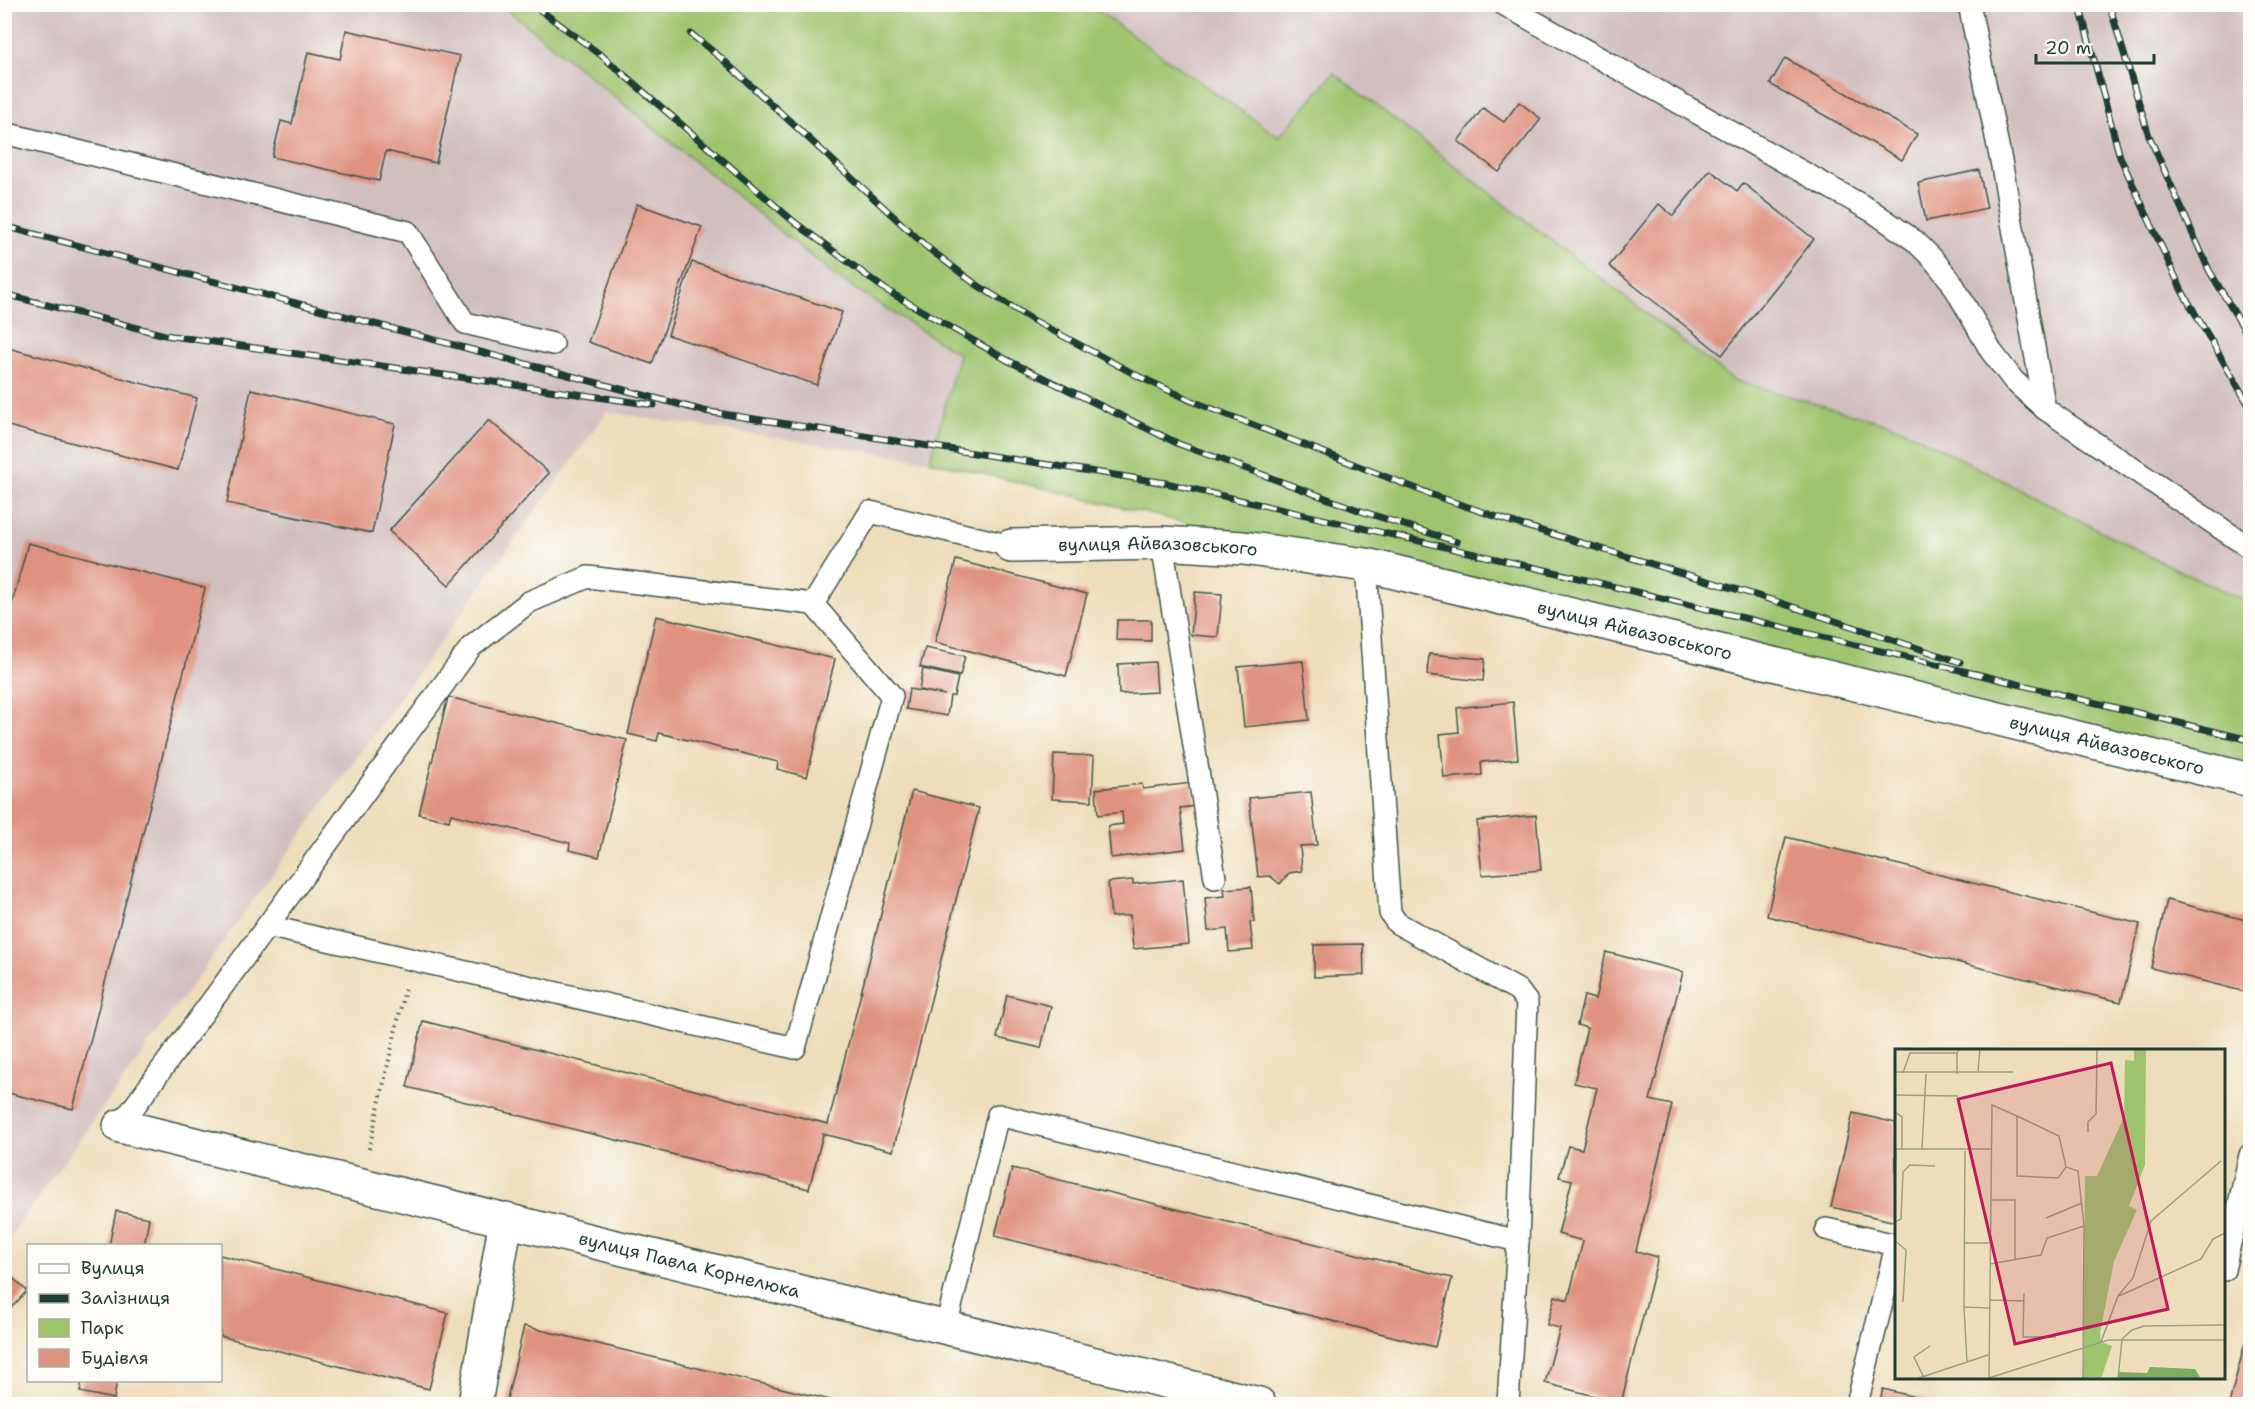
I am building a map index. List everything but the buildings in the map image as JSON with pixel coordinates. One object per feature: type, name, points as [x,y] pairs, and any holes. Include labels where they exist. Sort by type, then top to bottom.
[{"type":"street","name":"вулиця Айвазовського","points":[[1011,546],[1162,543],[1244,548],[1366,565],[2250,780]]},
{"type":"street","name":"вулиця Павла Корнелюка","points":[[120,1126],[1259,1404]]},
{"type":"street","points":[[475,1404],[506,1219]]},
{"type":"lane","points":[[1503,4],[1872,211],[1915,241],[1952,281],[1996,358],[2014,381],[2045,408],[2250,548]]},
{"type":"lane","points":[[1969,4],[2002,166],[2045,408]]},
{"type":"lane","points":[[4,133],[408,232],[465,323],[553,344]]},
{"type":"lane","points":[[813,604],[870,512],[1011,546]]},
{"type":"lane","points":[[1162,543],[1215,878]]},
{"type":"lane","points":[[1366,565],[1390,913],[1397,924],[1518,990],[1527,1002],[1518,1241],[1508,1404]]},
{"type":"lane","points":[[120,1126],[471,647],[529,602],[588,577],[813,604],[892,696],[795,1048],[267,926]]},
{"type":"lane","points":[[946,1327],[998,1115],[1518,1241]]},
{"type":"lane","points":[[2225,1261],[2250,1155]]},
{"type":"lane","points":[[1826,1228],[1895,1246]]},
{"type":"lane","points":[[1857,1404],[1895,1250]]},
{"type":"path","points":[[361,1184],[412,959]]},
{"type":"shaded area","points":[[5,5],[502,5],[838,278],[959,354],[930,461],[607,412],[5,1243]]},
{"type":"shaded area","points":[[1089,5],[2250,5],[2250,603],[2153,558],[1901,428],[1733,380],[1334,74],[1279,138]]},
{"type":"green space","points":[[502,5],[1089,5],[1279,137],[1334,73],[1733,380],[1901,428],[2153,558],[2250,603],[2250,780],[930,461],[959,354],[838,278]]},
{"type":"railway","points":[[532,4],[601,55],[793,221],[886,290],[1007,360],[1179,444],[1361,511],[1457,542]]},
{"type":"railway","points":[[2079,4],[2120,157],[2182,291],[2250,407]]},
{"type":"railway","points":[[2109,4],[2149,136],[2209,270],[2250,339]]},
{"type":"railway","points":[[691,34],[721,58],[928,248],[974,283],[1031,319],[1140,377],[1192,401],[1430,494],[1512,522],[1775,601],[1960,662]]},
{"type":"railway","points":[[4,226],[704,411],[1166,483],[1545,570],[2250,740]]},
{"type":"railway","points":[[4,294],[165,335],[654,405]]}]
